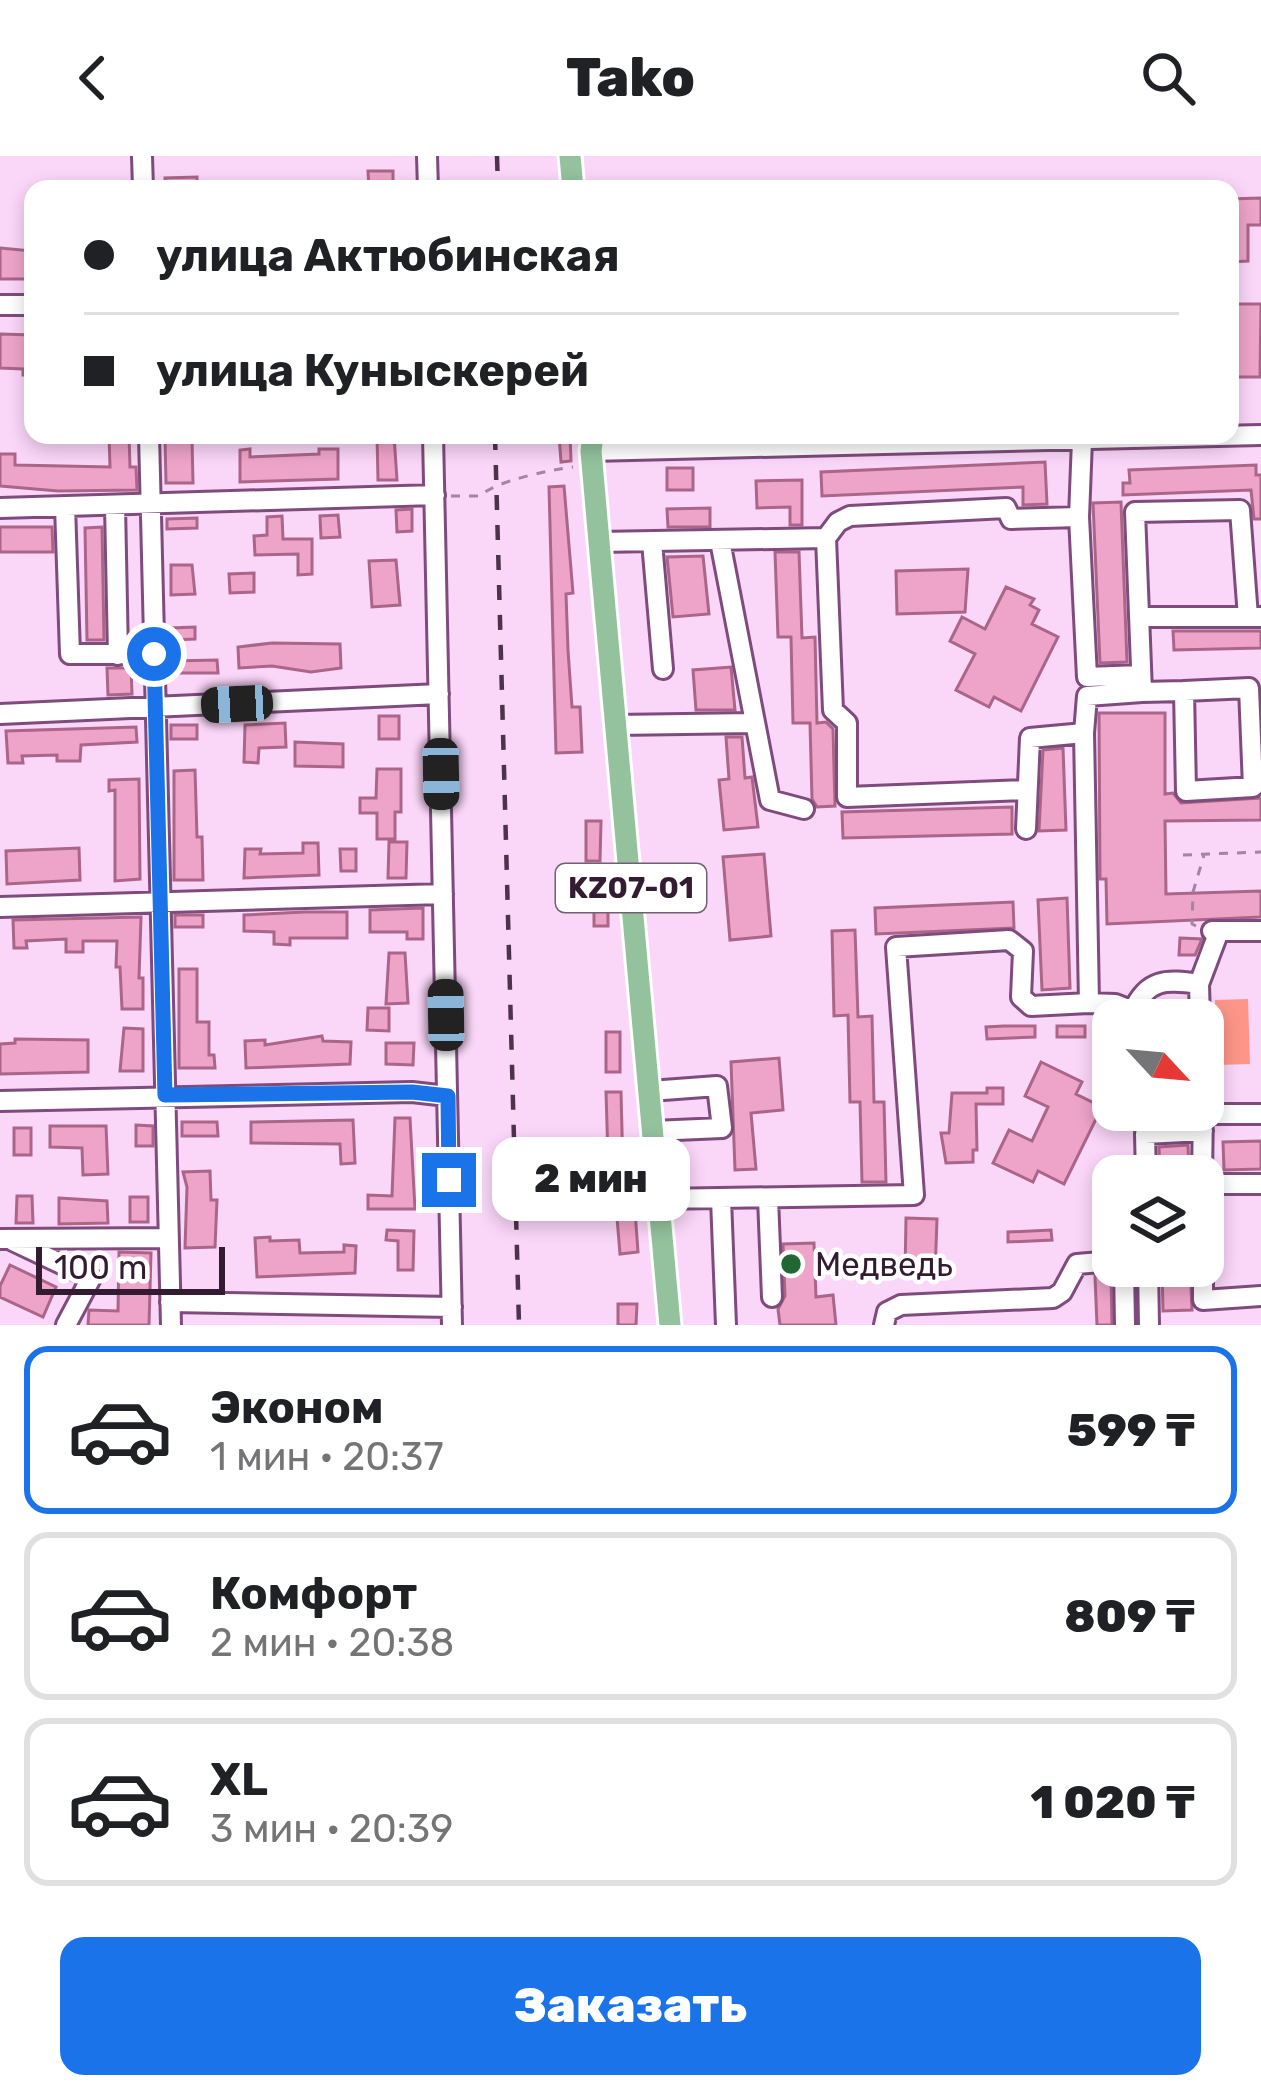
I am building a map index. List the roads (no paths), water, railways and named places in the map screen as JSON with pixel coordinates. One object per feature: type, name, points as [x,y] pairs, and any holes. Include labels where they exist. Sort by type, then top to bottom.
[{"type":"main road","name":"KZ07-01","points":[[588,452],[670,1325]]},
{"type":"street","points":[[149,444],[171,1325]]},
{"type":"street","points":[[170,1302],[452,1316],[433,444]]},
{"type":"street","points":[[588,452],[737,444]]},
{"type":"street","points":[[1082,444],[1079,517],[1087,687],[1089,1003]]},
{"type":"street","points":[[0,508],[434,495]]},
{"type":"street","points":[[115,505],[118,655]]},
{"type":"street","points":[[65,506],[70,654],[154,654]]},
{"type":"street","points":[[1026,790],[848,797],[847,723],[833,710],[826,538],[838,522],[850,516],[1006,508],[1011,519],[1079,517]]},
{"type":"street","points":[[1139,617],[1254,617],[1240,510],[1135,512],[1139,617],[1142,684]]},
{"type":"street","points":[[598,542],[826,538]]},
{"type":"street","points":[[720,541],[770,800],[804,809]]},
{"type":"street","points":[[652,542],[663,669]]},
{"type":"street","points":[[1087,687],[1249,688],[1253,787],[1186,791],[1184,691]]},
{"type":"street","points":[[0,714],[439,694]]},
{"type":"street","points":[[616,725],[753,723]]},
{"type":"street","points":[[1026,829],[1030,737],[1084,733]]},
{"type":"street","points":[[0,907],[443,894]]},
{"type":"street","points":[[1199,999],[1212,932],[1261,931]]},
{"type":"street","points":[[659,1199],[914,1195],[896,947],[1009,940],[1023,951],[1021,997],[1030,1006],[1092,1003]]},
{"type":"street","points":[[1142,999],[1151,983],[1199,984]]},
{"type":"street","points":[[650,1091],[717,1086],[722,1128],[653,1131]]},
{"type":"street","points":[[0,1101],[412,1092],[448,1096]]},
{"type":"street","points":[[1224,1117],[1261,1114]]},
{"type":"street","points":[[1145,1131],[1146,1155]]},
{"type":"street","points":[[1145,1134],[1156,1131]]},
{"type":"street","points":[[1224,1181],[1261,1184]]},
{"type":"street","points":[[768,1198],[772,1297]]},
{"type":"street","points":[[721,1199],[726,1325]]},
{"type":"street","points":[[4,1239],[168,1238]]},
{"type":"street","points":[[4,1239],[91,1278],[66,1325]]},
{"type":"street","points":[[884,1325],[887,1312],[901,1305],[1054,1298],[1077,1264],[1092,1263]]},
{"type":"street","points":[[1124,1287],[1125,1325]]},
{"type":"street","points":[[1148,1287],[1149,1325]]},
{"type":"street","points":[[1203,1287],[1203,1300],[1261,1296]]},
{"type":"railway","points":[[497,156],[498,180]]},
{"type":"railway","points":[[495,444],[519,1325]]},
{"type":"place","name":"Медведь","points":[[791,1264]]}]
